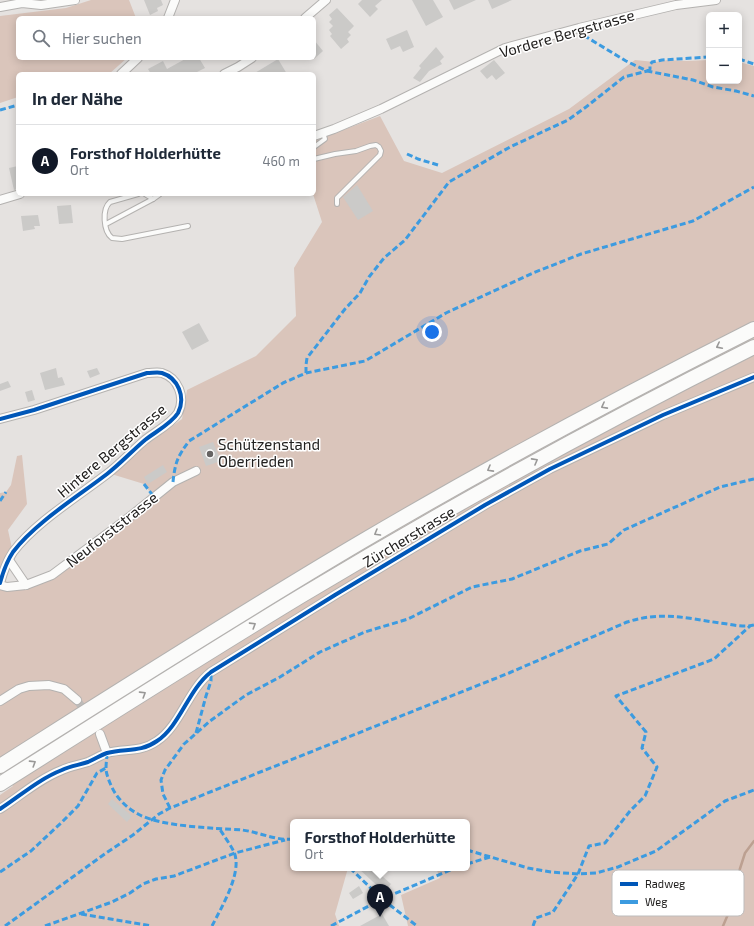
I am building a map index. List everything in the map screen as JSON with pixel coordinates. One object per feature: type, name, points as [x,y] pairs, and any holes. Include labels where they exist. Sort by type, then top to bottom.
[{"type":"highway","points":[[0,766],[208,635],[403,518],[533,444],[754,329]]},
{"type":"highway","points":[[0,784],[274,612],[427,522],[622,414],[754,347]]},
{"type":"street","points":[[0,7],[22,3],[41,4],[75,0]]},
{"type":"street","points":[[169,16],[175,0]]},
{"type":"street","points":[[307,16],[326,0]]},
{"type":"street","name":"Vordere Bergstrasse","points":[[316,135],[381,109],[505,48],[579,28],[676,5],[716,0]]},
{"type":"street","points":[[125,72],[136,60]]},
{"type":"street","points":[[228,72],[249,60]]},
{"type":"street","points":[[0,200],[16,195]]},
{"type":"street","name":"Hintere Bergstrasse","points":[[0,420],[147,373],[161,373],[173,379],[181,395],[178,412],[174,418],[108,473],[25,538],[9,560],[0,584]]},
{"type":"street","name":"Zürcherstrasse","points":[[0,809],[44,779],[62,770],[107,753],[138,750],[150,746],[160,740],[170,728],[196,687],[211,672],[485,505],[550,469],[664,414],[754,377]]},
{"type":"street","name":"Neuforststrasse","points":[[0,584],[7,587],[26,585],[52,575],[128,519],[173,482],[196,471]]},
{"type":"street","points":[[9,560],[26,585]]},
{"type":"street","points":[[0,701],[19,689],[29,686],[49,685],[64,689],[77,700]]},
{"type":"street","points":[[100,734],[107,753]]},
{"type":"lane","points":[[316,146],[325,139],[323,133]]},
{"type":"lane","points":[[316,159],[356,151],[376,145],[381,151],[380,155],[337,198],[338,204]]},
{"type":"lane","points":[[131,196],[110,202],[106,205],[107,232],[116,239],[188,226]]},
{"type":"lane","points":[[148,196],[153,199]]},
{"type":"lane","points":[[106,224],[157,196]]},
{"type":"shaded area","points":[[91,0],[129,0],[135,16],[16,16],[16,60],[125,60],[111,72],[16,72],[16,98],[0,103],[0,16],[66,8]]},
{"type":"shaded area","points":[[635,60],[655,62],[668,60],[706,60],[706,84],[742,84],[742,63],[754,66],[754,926],[408,926],[401,895],[440,878],[437,871],[470,871],[470,819],[290,819],[290,871],[347,871],[335,914],[339,926],[0,926],[0,795],[13,786],[0,764],[0,585],[38,581],[154,497],[144,484],[108,473],[182,419],[187,390],[256,356],[296,316],[294,268],[322,222],[314,196],[316,196],[316,140],[380,116],[404,161],[442,173],[569,109]]},
{"type":"shaded area","points":[[22,455],[27,504],[8,530],[13,553],[0,583],[0,493],[6,492],[11,485],[17,456]]},
{"type":"building","points":[[144,0],[161,0],[163,5],[157,8],[158,11],[150,15]]},
{"type":"building","points":[[362,0],[382,0],[375,6],[378,9],[370,17],[358,4]]},
{"type":"building","points":[[412,0],[433,0],[443,17],[426,26]]},
{"type":"building","points":[[449,0],[476,0],[454,10]]},
{"type":"building","points":[[488,0],[512,0],[492,9]]},
{"type":"building","points":[[337,8],[354,26],[348,32],[351,35],[347,39],[349,42],[341,49],[330,36],[332,34],[329,30],[333,26],[329,22],[332,19],[329,15]]},
{"type":"building","points":[[407,30],[414,47],[403,52],[400,46],[391,50],[386,39]]},
{"type":"building","points":[[316,42],[323,51],[316,57]]},
{"type":"building","points":[[436,47],[444,57],[440,61],[442,64],[429,71],[420,82],[413,78],[421,68],[419,66]]},
{"type":"building","points":[[183,60],[200,60],[205,68],[197,72],[150,72],[148,69],[163,61],[167,69]]},
{"type":"building","points":[[279,60],[286,72],[256,72]]},
{"type":"building","points":[[494,60],[505,73],[496,80],[492,75],[487,79],[480,71]]},
{"type":"building","points":[[16,166],[16,190],[14,190],[9,168]]},
{"type":"building","points":[[357,185],[373,211],[358,220],[343,197]]},
{"type":"building","points":[[71,205],[73,223],[59,224],[57,206]]},
{"type":"building","points":[[38,215],[40,226],[34,226],[35,229],[23,231],[21,216]]},
{"type":"building","points":[[199,323],[209,341],[192,350],[182,332]]},
{"type":"building","points":[[56,368],[58,378],[62,377],[65,385],[45,390],[40,373]]},
{"type":"building","points":[[97,368],[100,374],[90,378],[87,371]]},
{"type":"building","points":[[8,381],[11,387],[0,391],[0,384]]},
{"type":"building","points":[[32,390],[35,400],[28,402],[25,392]]},
{"type":"building","name":"Schützenstand Oberrieden","points":[[213,442],[221,461],[206,466],[199,447]]},
{"type":"building","points":[[163,465],[167,472],[148,484],[144,477]]},
{"type":"building","points":[[112,799],[132,816],[127,822],[108,804]]},
{"type":"building","points":[[361,871],[376,871],[391,884],[384,892]]},
{"type":"building","points":[[359,886],[363,893],[353,899],[349,893]]},
{"type":"building","points":[[382,914],[389,926],[360,926]]},
{"type":"waterway","points":[[740,870],[745,853],[754,841]]},
{"type":"waterway","points":[[723,926],[727,916]]},
{"type":"tunnel","points":[[77,700],[96,728]]},
{"type":"marked path","points":[[579,28],[583,35],[626,61],[647,71],[693,80],[713,87],[754,96]]},
{"type":"marked path","points":[[647,71],[650,69],[652,62],[706,57]]},
{"type":"marked path","points":[[742,60],[754,64]]},
{"type":"marked path","points":[[306,373],[307,358],[345,309],[360,293],[369,277],[384,258],[405,240],[449,182],[510,147],[568,120],[624,77],[647,71]]},
{"type":"marked path","points":[[0,110],[16,106]]},
{"type":"marked path","points":[[407,154],[438,165]]},
{"type":"marked path","points":[[173,482],[178,460],[189,441],[283,383],[306,373],[365,361],[446,313],[533,273],[581,254],[693,221],[754,187]]},
{"type":"marked path","points":[[170,808],[163,794],[161,780],[165,770],[184,744],[210,721],[246,695],[280,677],[320,652],[365,632],[408,619],[472,587],[512,579],[580,551],[608,544],[624,530],[720,487],[754,479]]},
{"type":"marked path","points":[[144,484],[154,497]]},
{"type":"marked path","points":[[0,501],[6,492]]},
{"type":"marked path","points":[[5,926],[133,835],[159,814],[170,808],[509,673],[627,622],[651,617],[674,616],[741,626],[754,625]]},
{"type":"marked path","points":[[533,926],[536,918],[553,912],[578,874],[589,846],[605,843],[630,811],[645,796],[657,767],[642,748],[646,732],[616,696],[714,659],[750,626]]},
{"type":"marked path","points":[[196,733],[211,681],[211,672]]},
{"type":"marked path","points":[[107,753],[106,772],[112,788],[121,801],[138,814],[160,822],[242,830],[274,838],[290,839]]},
{"type":"marked path","points":[[0,872],[31,851],[61,823],[78,806],[97,773],[106,768]]},
{"type":"marked path","points":[[470,851],[528,868],[551,872],[578,874],[596,873],[618,867],[656,851],[725,801],[754,790]]},
{"type":"marked path","points":[[212,926],[230,890],[236,869],[234,852],[219,828]]},
{"type":"marked path","points":[[45,926],[112,902],[130,893],[143,884],[156,879],[174,876],[235,853],[285,840]]},
{"type":"marked path","points":[[470,863],[490,857]]},
{"type":"marked path","points":[[353,871],[382,899],[417,926]]},
{"type":"marked path","points":[[331,926],[382,899],[448,871]]},
{"type":"marked path","points":[[81,914],[152,926]]},
{"type":"cycle path","points":[[0,419],[34,410],[147,373],[162,373],[168,375],[176,384],[181,395],[178,413],[171,421],[145,440],[107,474],[44,521],[22,541],[9,559],[0,583]]},
{"type":"cycle path","points":[[0,809],[38,783],[65,769],[88,762],[107,753],[138,749],[151,745],[165,734],[172,726],[196,688],[211,672],[335,595],[485,505],[550,469],[663,415],[754,377]]},
{"type":"place","name":"Schützenstand Oberrieden","points":[[210,454]]},
{"type":"place","name":"Forsthof Holderhütte","points":[[380,917]]}]
